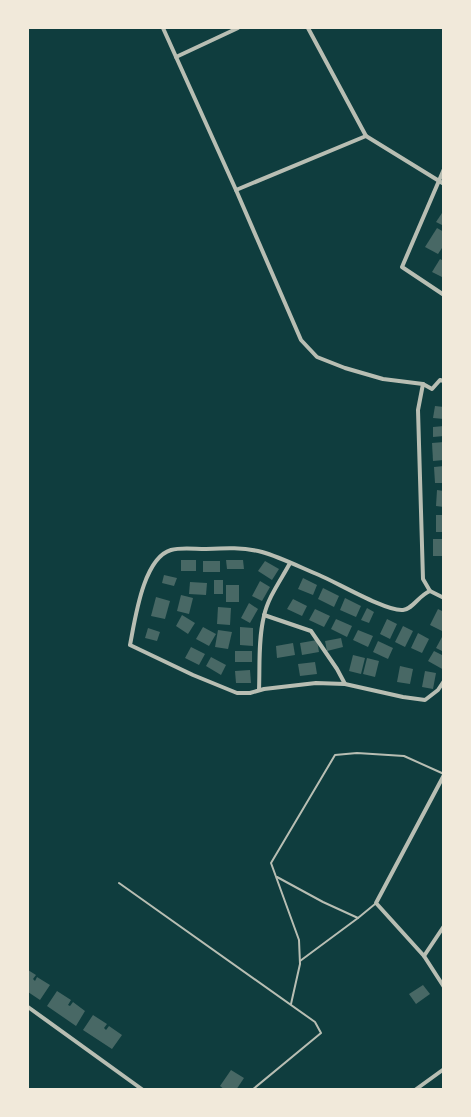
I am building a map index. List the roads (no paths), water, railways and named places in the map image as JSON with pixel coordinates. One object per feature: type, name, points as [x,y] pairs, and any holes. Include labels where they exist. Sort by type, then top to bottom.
[{"type":"street","points":[[162,28],[236,190],[301,340],[318,357],[345,368],[383,378],[423,384],[432,389],[442,380],[444,374]]},
{"type":"street","points":[[176,57],[238,28]]},
{"type":"street","points":[[308,28],[366,136],[444,184]]},
{"type":"street","points":[[236,190],[366,136]]},
{"type":"street","points":[[444,169],[437,180],[402,267],[444,295]]},
{"type":"street","points":[[423,384],[418,410],[422,569],[423,579],[430,591],[444,598]]},
{"type":"street","points":[[430,591],[422,594],[411,607],[404,610],[394,610],[320,575],[263,552],[220,547],[171,550],[159,558],[149,572],[137,611],[130,645],[237,693],[250,693],[259,690],[316,683],[345,684],[425,700],[438,690],[444,681]]},
{"type":"street","points":[[259,690],[261,633],[264,615],[269,601],[290,564]]},
{"type":"street","points":[[264,615],[311,631],[345,684]]},
{"type":"street","points":[[444,774],[376,903],[424,956],[444,987]]},
{"type":"street","points":[[424,956],[444,926]]},
{"type":"street","points":[[28,1007],[142,1090]]},
{"type":"street","points":[[415,1090],[444,1069]]},
{"type":"lane","points":[[291,1004],[300,961],[299,940],[271,863],[335,755],[356,753],[404,756],[444,774]]},
{"type":"lane","points":[[277,877],[322,902],[358,918]]},
{"type":"lane","points":[[119,883],[315,1022],[321,1033],[252,1090]]},
{"type":"lane","points":[[300,961],[376,903]]}]
